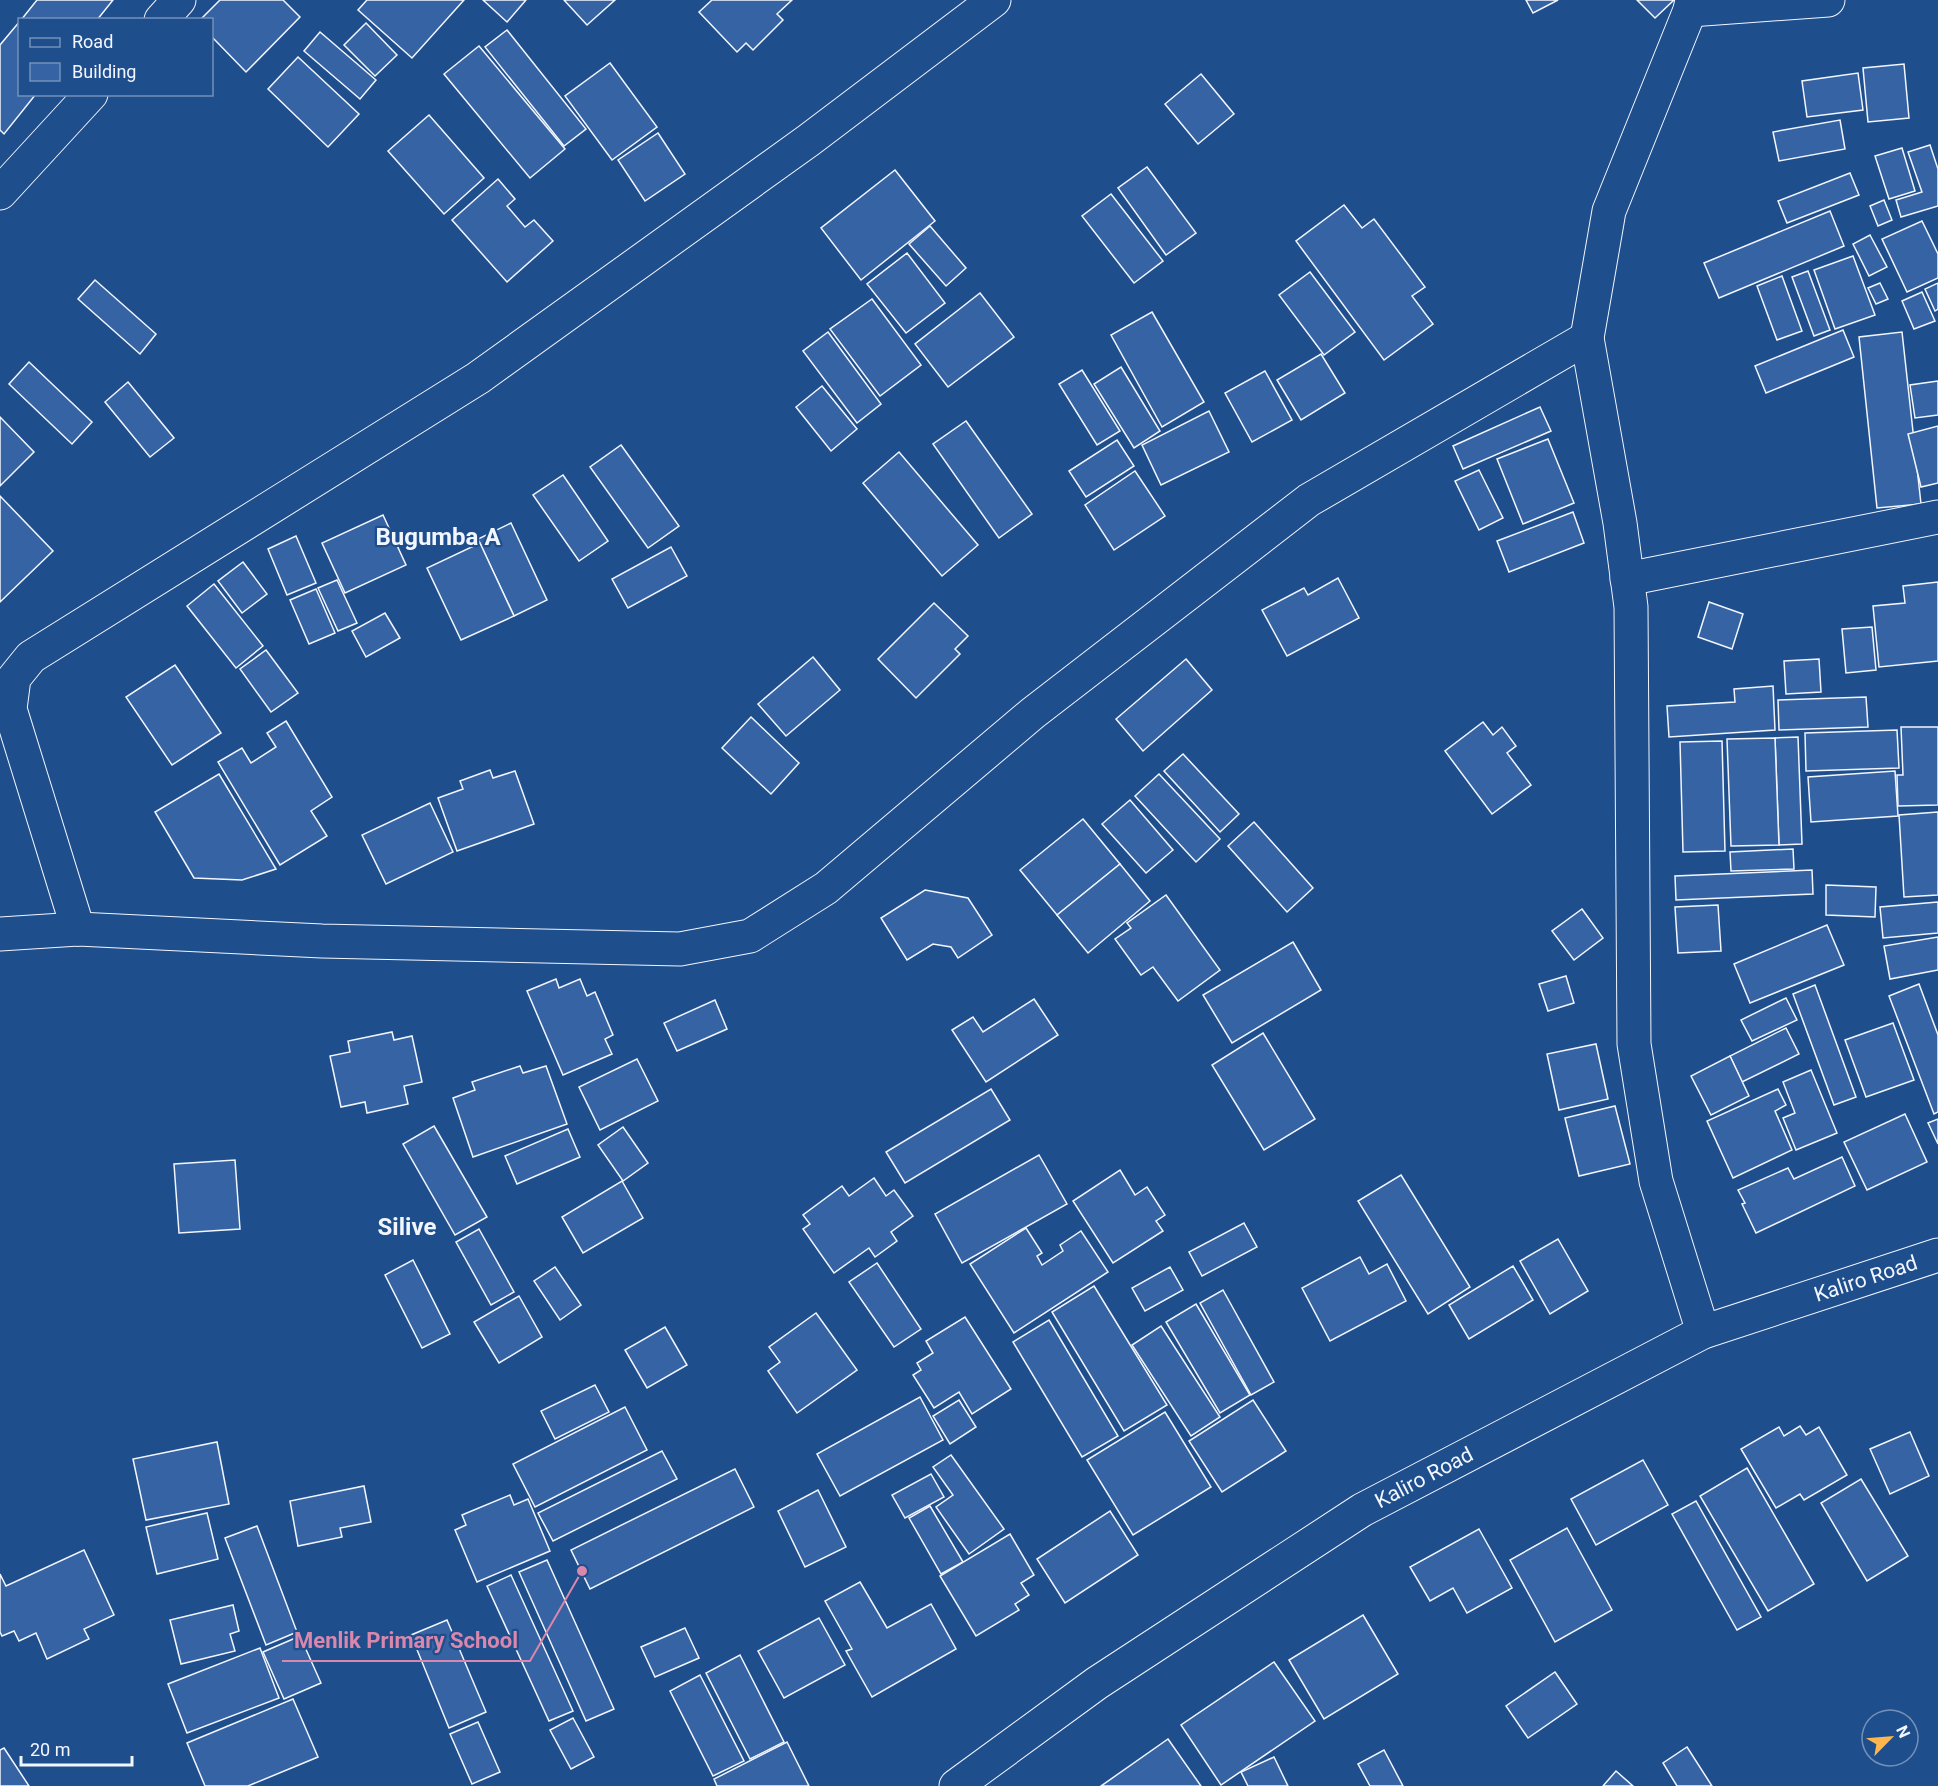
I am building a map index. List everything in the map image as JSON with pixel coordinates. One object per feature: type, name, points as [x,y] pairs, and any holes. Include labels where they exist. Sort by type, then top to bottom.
[{"type":"street","points":[[163,18],[179,0]]},
{"type":"street","points":[[78,929],[10,709],[14,678],[31,657],[477,378],[809,140],[994,0]]},
{"type":"street","points":[[1703,1332],[1656,1181],[1634,1044],[1631,607],[1620,523],[1587,338],[1609,211],[1691,5],[1828,0]]},
{"type":"street","points":[[0,193],[89,96]]},
{"type":"street","points":[[0,934],[78,929],[322,941],[680,949],[750,936],[826,888],[1033,713],[1309,500],[1587,338]]},
{"type":"street","points":[[1627,579],[1938,517]]},
{"type":"street","name":"Kaliro Road","points":[[956,1786],[1097,1683],[1362,1510],[1703,1332],[1938,1255]]},
{"type":"building","points":[[37,0],[113,0],[99,18],[23,18]]},
{"type":"building","points":[[220,0],[283,0],[300,17],[246,72],[213,38],[213,18],[202,18]]},
{"type":"building","points":[[367,0],[464,0],[412,58],[358,10]]},
{"type":"building","points":[[483,0],[526,0],[507,22]]},
{"type":"building","points":[[564,0],[615,0],[587,25]]},
{"type":"building","points":[[712,0],[792,0],[777,14],[783,20],[753,50],[746,43],[737,52],[699,12]]},
{"type":"building","points":[[1526,0],[1558,0],[1533,13]]},
{"type":"building","points":[[1637,0],[1674,0],[1655,18]]},
{"type":"building","points":[[18,23],[18,96],[34,96],[4,134],[0,130],[0,45]]},
{"type":"building","points":[[366,23],[397,55],[375,76],[344,45]]},
{"type":"building","points":[[507,30],[586,129],[564,146],[485,47]]},
{"type":"building","points":[[320,32],[376,80],[360,99],[304,51]]},
{"type":"building","points":[[479,46],[565,149],[530,178],[444,74]]},
{"type":"building","points":[[298,57],[359,114],[328,147],[268,89]]},
{"type":"building","points":[[610,63],[657,127],[612,160],[565,96]]},
{"type":"building","points":[[1904,64],[1909,118],[1868,122],[1863,68]]},
{"type":"building","points":[[1858,73],[1863,110],[1807,117],[1802,81]]},
{"type":"building","points":[[1201,74],[1234,114],[1198,144],[1165,104]]},
{"type":"building","points":[[429,115],[484,178],[444,214],[388,151]]},
{"type":"building","points":[[1840,120],[1845,149],[1779,161],[1773,132]]},
{"type":"building","points":[[658,133],[685,174],[645,201],[618,160]]},
{"type":"building","points":[[1930,145],[1938,169],[1938,206],[1901,217],[1896,200],[1922,192],[1908,152]]},
{"type":"building","points":[[1902,148],[1915,191],[1889,199],[1875,156]]},
{"type":"building","points":[[1147,167],[1196,233],[1166,255],[1118,188]]},
{"type":"building","points":[[895,170],[935,221],[861,280],[821,228]]},
{"type":"building","points":[[1850,173],[1859,195],[1787,223],[1778,201]]},
{"type":"building","points":[[498,179],[515,199],[507,206],[525,227],[534,220],[553,241],[507,282],[452,220]]},
{"type":"building","points":[[1111,194],[1163,261],[1134,283],[1082,216]]},
{"type":"building","points":[[1884,200],[1892,220],[1878,226],[1870,206]]},
{"type":"building","points":[[1344,205],[1362,228],[1374,219],[1425,287],[1412,296],[1433,324],[1384,360],[1296,241]]},
{"type":"building","points":[[1830,211],[1844,246],[1719,298],[1704,263]]},
{"type":"building","points":[[1922,221],[1938,254],[1938,278],[1907,292],[1882,239]]},
{"type":"building","points":[[930,226],[966,268],[946,286],[909,244]]},
{"type":"building","points":[[1870,235],[1887,267],[1869,276],[1853,244]]},
{"type":"building","points":[[907,253],[945,303],[906,333],[867,284]]},
{"type":"building","points":[[1853,256],[1875,315],[1835,329],[1814,270]]},
{"type":"building","points":[[1808,271],[1830,330],[1814,336],[1792,277]]},
{"type":"building","points":[[1310,272],[1355,332],[1324,355],[1279,295]]},
{"type":"building","points":[[1782,276],[1802,331],[1777,340],[1757,286]]},
{"type":"building","points":[[95,280],[156,334],[140,354],[78,299]]},
{"type":"building","points":[[1880,283],[1888,299],[1876,304],[1868,288]]},
{"type":"building","points":[[1938,283],[1938,309],[1935,311],[1925,289]]},
{"type":"building","points":[[1922,292],[1935,321],[1914,329],[1902,301]]},
{"type":"building","points":[[980,293],[1014,337],[948,387],[915,344]]},
{"type":"building","points":[[872,299],[921,365],[880,396],[830,329]]},
{"type":"building","points":[[1152,312],[1204,402],[1162,427],[1111,335]]},
{"type":"building","points":[[1843,330],[1854,357],[1766,393],[1755,366]]},
{"type":"building","points":[[828,332],[881,404],[857,423],[803,351]]},
{"type":"building","points":[[1902,332],[1921,504],[1877,508],[1859,337]]},
{"type":"building","points":[[1321,354],[1345,393],[1301,420],[1277,380]]},
{"type":"building","points":[[29,362],[92,422],[72,444],[9,384]]},
{"type":"building","points":[[1121,367],[1160,431],[1134,448],[1094,384]]},
{"type":"building","points":[[1082,370],[1120,431],[1097,445],[1059,384]]},
{"type":"building","points":[[1265,371],[1292,420],[1252,442],[1225,393]]},
{"type":"building","points":[[1938,381],[1938,415],[1915,418],[1910,385]]},
{"type":"building","points":[[128,382],[174,438],[150,457],[105,402]]},
{"type":"building","points":[[822,386],[857,429],[831,451],[796,407]]},
{"type":"building","points":[[1540,407],[1551,431],[1463,469],[1453,446]]},
{"type":"building","points":[[1209,411],[1229,452],[1161,485],[1142,445]]},
{"type":"building","points":[[0,417],[34,452],[0,486]]},
{"type":"building","points":[[966,421],[1032,514],[999,538],[933,444]]},
{"type":"building","points":[[1938,426],[1938,483],[1921,487],[1908,434]]},
{"type":"building","points":[[1548,439],[1574,503],[1523,524],[1497,459]]},
{"type":"building","points":[[1117,440],[1134,466],[1086,497],[1069,471]]},
{"type":"building","points":[[621,445],[679,526],[648,548],[590,467]]},
{"type":"building","points":[[899,452],[978,545],[942,576],[863,483]]},
{"type":"building","points":[[1479,470],[1503,518],[1479,530],[1455,481]]},
{"type":"building","points":[[1135,471],[1165,516],[1114,550],[1085,505]]},
{"type":"building","points":[[563,475],[608,541],[579,561],[533,495]]},
{"type":"building","points":[[0,496],[53,551],[0,602]]},
{"type":"building","points":[[1573,512],[1584,543],[1509,572],[1497,541]]},
{"type":"building","points":[[383,515],[406,565],[345,593],[322,543]]},
{"type":"building","points":[[511,523],[547,600],[514,616],[478,539]]},
{"type":"building","points":[[296,536],[316,583],[287,595],[268,549]]},
{"type":"building","points":[[480,543],[514,616],[461,640],[427,568]]},
{"type":"building","points":[[671,547],[687,576],[628,608],[612,579]]},
{"type":"building","points":[[243,562],[267,594],[242,613],[218,581]]},
{"type":"building","points":[[1338,578],[1359,618],[1287,656],[1262,610],[1304,588],[1308,595]]},
{"type":"building","points":[[337,580],[357,623],[338,631],[318,588]]},
{"type":"building","points":[[1938,582],[1938,661],[1879,667],[1873,606],[1905,603],[1903,586]]},
{"type":"building","points":[[214,584],[263,646],[236,668],[187,606]]},
{"type":"building","points":[[316,589],[335,633],[309,644],[290,600]]},
{"type":"building","points":[[1709,602],[1743,614],[1732,649],[1698,637]]},
{"type":"building","points":[[934,603],[968,636],[955,649],[960,654],[916,698],[878,659]]},
{"type":"building","points":[[385,613],[400,638],[366,657],[352,631]]},
{"type":"building","points":[[1872,627],[1876,670],[1846,673],[1842,629]]},
{"type":"building","points":[[266,650],[298,693],[271,712],[240,669]]},
{"type":"building","points":[[813,657],[840,690],[786,736],[758,704]]},
{"type":"building","points":[[1186,659],[1212,690],[1143,751],[1116,719]]},
{"type":"building","points":[[1819,659],[1821,692],[1786,694],[1784,661]]},
{"type":"building","points":[[175,665],[221,733],[172,765],[126,697]]},
{"type":"building","points":[[1773,686],[1775,730],[1669,737],[1667,706],[1735,702],[1734,689]]},
{"type":"building","points":[[1866,697],[1868,727],[1779,730],[1778,700]]},
{"type":"building","points":[[751,717],[799,763],[771,794],[722,748]]},
{"type":"building","points":[[286,721],[332,797],[311,811],[327,836],[280,865],[218,762],[242,748],[251,763],[276,747],[267,733]]},
{"type":"building","points":[[1483,722],[1493,735],[1502,727],[1516,746],[1507,753],[1531,785],[1492,814],[1445,751]]},
{"type":"building","points":[[1901,727],[1938,727],[1938,805],[1898,806],[1897,775],[1903,775]]},
{"type":"building","points":[[1897,730],[1899,768],[1806,771],[1805,733]]},
{"type":"building","points":[[1798,737],[1802,844],[1779,845],[1775,738]]},
{"type":"building","points":[[1775,738],[1779,845],[1731,846],[1727,739]]},
{"type":"building","points":[[1722,741],[1725,851],[1683,852],[1680,742]]},
{"type":"building","points":[[1183,754],[1239,814],[1220,832],[1164,771]]},
{"type":"building","points":[[490,770],[493,778],[515,771],[534,824],[457,851],[438,798],[463,789],[460,781]]},
{"type":"building","points":[[1895,771],[1898,816],[1811,822],[1808,777]]},
{"type":"building","points":[[219,774],[276,869],[242,880],[194,878],[155,812]]},
{"type":"building","points":[[1159,774],[1220,839],[1196,862],[1135,796]]},
{"type":"building","points":[[1130,800],[1173,850],[1146,873],[1102,824]]},
{"type":"building","points":[[430,803],[453,852],[386,884],[362,835]]},
{"type":"building","points":[[1938,812],[1938,895],[1904,897],[1899,815]]},
{"type":"building","points":[[1083,819],[1120,864],[1057,915],[1020,870]]},
{"type":"building","points":[[1254,822],[1313,888],[1287,912],[1228,846]]},
{"type":"building","points":[[1793,849],[1794,869],[1731,871],[1730,852]]},
{"type":"building","points":[[1120,864],[1150,901],[1088,953],[1057,915]]},
{"type":"building","points":[[1812,870],[1813,894],[1676,900],[1675,876]]},
{"type":"building","points":[[1826,885],[1876,887],[1875,917],[1826,915]]},
{"type":"building","points":[[925,890],[968,898],[992,935],[958,958],[951,947],[933,944],[907,960],[881,918]]},
{"type":"building","points":[[1166,895],[1220,970],[1178,1001],[1153,967],[1141,975],[1115,939],[1131,928],[1127,923]]},
{"type":"building","points":[[1938,902],[1938,933],[1883,938],[1880,907]]},
{"type":"building","points":[[1718,905],[1721,951],[1678,953],[1675,907]]},
{"type":"building","points":[[1582,909],[1603,938],[1574,960],[1552,931]]},
{"type":"building","points":[[1827,925],[1844,965],[1750,1003],[1734,964]]},
{"type":"building","points":[[1938,937],[1938,970],[1890,979],[1884,946]]},
{"type":"building","points":[[1293,942],[1321,990],[1232,1043],[1203,995]]},
{"type":"building","points":[[1566,976],[1574,1003],[1548,1011],[1539,984]]},
{"type":"building","points":[[556,979],[559,988],[580,979],[587,996],[595,992],[613,1035],[605,1039],[612,1054],[563,1075],[527,991]]},
{"type":"building","points":[[1919,984],[1938,1035],[1938,1112],[1934,1114],[1889,996]]},
{"type":"building","points":[[1815,985],[1856,1097],[1834,1105],[1793,994]]},
{"type":"building","points":[[1786,998],[1797,1020],[1752,1041],[1741,1020]]},
{"type":"building","points":[[1034,999],[1058,1035],[986,1082],[952,1030],[973,1017],[983,1032]]},
{"type":"building","points":[[715,1000],[727,1029],[677,1051],[664,1023]]},
{"type":"building","points":[[1893,1023],[1914,1080],[1866,1097],[1845,1040]]},
{"type":"building","points":[[1786,1028],[1799,1054],[1742,1082],[1730,1056]]},
{"type":"building","points":[[392,1032],[394,1040],[412,1036],[422,1082],[404,1086],[408,1104],[367,1113],[365,1102],[341,1107],[330,1056],[350,1052],[348,1041]]},
{"type":"building","points":[[1263,1033],[1315,1119],[1264,1150],[1212,1065]]},
{"type":"building","points":[[1596,1044],[1608,1099],[1559,1110],[1547,1054]]},
{"type":"building","points":[[1730,1056],[1749,1096],[1711,1115],[1691,1076]]},
{"type":"building","points":[[637,1059],[658,1101],[600,1130],[579,1087]]},
{"type":"building","points":[[520,1066],[523,1073],[546,1066],[567,1124],[473,1157],[453,1098],[475,1090],[472,1082]]},
{"type":"building","points":[[1811,1070],[1837,1133],[1796,1150],[1783,1118],[1795,1113],[1783,1082]]},
{"type":"building","points":[[991,1089],[1010,1120],[905,1183],[886,1152]]},
{"type":"building","points":[[1778,1089],[1786,1105],[1775,1111],[1792,1150],[1733,1178],[1707,1121]]},
{"type":"building","points":[[1615,1106],[1630,1164],[1579,1176],[1565,1118]]},
{"type":"building","points":[[1905,1114],[1927,1162],[1867,1190],[1844,1142]]},
{"type":"building","points":[[1938,1119],[1938,1144],[1928,1123]]},
{"type":"building","points":[[434,1126],[487,1217],[455,1235],[403,1144]]},
{"type":"building","points":[[623,1127],[648,1163],[623,1181],[598,1145]]},
{"type":"building","points":[[568,1129],[580,1157],[517,1184],[505,1156]]},
{"type":"building","points":[[1039,1155],[1067,1204],[962,1263],[935,1214]]},
{"type":"building","points":[[1842,1157],[1855,1186],[1756,1233],[1738,1190],[1788,1168],[1794,1179]]},
{"type":"building","points":[[235,1160],[240,1229],[179,1233],[174,1164]]},
{"type":"building","points":[[1120,1170],[1135,1195],[1147,1187],[1165,1215],[1156,1221],[1163,1231],[1113,1263],[1073,1201]]},
{"type":"building","points":[[1401,1175],[1470,1287],[1428,1314],[1358,1201]]},
{"type":"building","points":[[874,1178],[886,1196],[894,1190],[913,1216],[891,1232],[897,1241],[875,1257],[869,1248],[834,1273],[803,1229],[810,1224],[803,1215],[842,1186],[849,1196]]},
{"type":"building","points":[[622,1181],[643,1218],[583,1253],[562,1217]]},
{"type":"building","points":[[1244,1223],[1257,1247],[1202,1276],[1189,1252]]},
{"type":"building","points":[[1026,1228],[1042,1253],[1037,1256],[1042,1265],[1063,1251],[1060,1245],[1081,1231],[1108,1272],[1014,1333],[970,1264]]},
{"type":"building","points":[[479,1229],[514,1292],[491,1305],[456,1242]]},
{"type":"building","points":[[1558,1239],[1588,1291],[1550,1314],[1520,1261]]},
{"type":"building","points":[[1360,1257],[1369,1274],[1387,1264],[1406,1301],[1330,1341],[1302,1288]]},
{"type":"building","points":[[413,1260],[450,1334],[422,1348],[385,1275]]},
{"type":"building","points":[[877,1263],[921,1329],[894,1347],[849,1282]]},
{"type":"building","points":[[1513,1266],[1533,1300],[1469,1339],[1449,1305]]},
{"type":"building","points":[[555,1267],[581,1305],[560,1320],[534,1281]]},
{"type":"building","points":[[1170,1267],[1183,1290],[1145,1311],[1132,1288]]},
{"type":"building","points":[[1094,1286],[1167,1405],[1124,1431],[1052,1312]]},
{"type":"building","points":[[1223,1290],[1274,1382],[1251,1395],[1200,1303]]},
{"type":"building","points":[[519,1296],[542,1337],[499,1363],[474,1322]]},
{"type":"building","points":[[1196,1304],[1250,1395],[1220,1413],[1166,1322]]},
{"type":"building","points":[[816,1313],[857,1370],[797,1413],[768,1371],[780,1362],[769,1347]]},
{"type":"building","points":[[965,1317],[1011,1389],[972,1414],[959,1392],[934,1408],[913,1375],[921,1370],[917,1363],[933,1353],[926,1341]]},
{"type":"building","points":[[1049,1320],[1118,1436],[1082,1457],[1013,1342]]},
{"type":"building","points":[[1161,1326],[1220,1417],[1191,1436],[1132,1345]]},
{"type":"building","points":[[665,1327],[687,1365],[647,1388],[625,1350]]},
{"type":"building","points":[[595,1385],[609,1412],[555,1439],[541,1411]]},
{"type":"building","points":[[920,1397],[943,1440],[840,1496],[817,1454]]},
{"type":"building","points":[[959,1400],[976,1427],[950,1444],[933,1416]]},
{"type":"building","points":[[1253,1400],[1286,1451],[1222,1492],[1189,1441]]},
{"type":"building","points":[[625,1407],[647,1450],[535,1507],[513,1464]]},
{"type":"building","points":[[1165,1412],[1211,1487],[1133,1535],[1087,1460]]},
{"type":"building","points":[[1800,1426],[1806,1435],[1819,1427],[1847,1475],[1804,1500],[1800,1494],[1776,1508],[1741,1449],[1779,1427],[1784,1436]]},
{"type":"building","points":[[1910,1432],[1929,1476],[1890,1494],[1870,1449]]},
{"type":"building","points":[[217,1442],[229,1504],[146,1520],[133,1459]]},
{"type":"building","points":[[662,1451],[677,1479],[553,1541],[538,1513]]},
{"type":"building","points":[[951,1455],[1004,1529],[969,1554],[936,1507],[953,1495],[933,1467]]},
{"type":"building","points":[[1643,1460],[1668,1505],[1596,1545],[1571,1499]]},
{"type":"building","points":[[1747,1468],[1814,1584],[1768,1611],[1700,1496]]},
{"type":"building","points":[[735,1469],[754,1507],[590,1589],[571,1550]]},
{"type":"building","points":[[931,1474],[944,1497],[905,1518],[892,1495]]},
{"type":"building","points":[[1861,1479],[1908,1556],[1867,1581],[1821,1503]]},
{"type":"building","points":[[364,1486],[371,1522],[340,1528],[342,1537],[298,1546],[290,1501]]},
{"type":"building","points":[[818,1490],[846,1547],[805,1567],[778,1511]]},
{"type":"building","points":[[510,1495],[514,1505],[528,1499],[550,1551],[477,1582],[455,1530],[466,1525],[462,1515]]},
{"type":"building","points":[[1696,1501],[1761,1617],[1737,1630],[1672,1514]]},
{"type":"building","points":[[930,1506],[963,1562],[941,1574],[909,1518]]},
{"type":"building","points":[[1110,1511],[1138,1555],[1065,1603],[1037,1559]]},
{"type":"building","points":[[207,1513],[218,1559],[157,1574],[146,1527]]},
{"type":"building","points":[[257,1526],[297,1632],[266,1645],[225,1538]]},
{"type":"building","points":[[1567,1528],[1612,1610],[1555,1642],[1510,1560]]},
{"type":"building","points":[[1479,1529],[1512,1588],[1467,1613],[1453,1588],[1430,1601],[1410,1567]]},
{"type":"building","points":[[1010,1534],[1034,1575],[1021,1583],[1029,1595],[1015,1604],[1019,1610],[976,1636],[940,1576]]},
{"type":"building","points":[[84,1550],[114,1615],[84,1629],[89,1639],[47,1659],[36,1633],[19,1641],[14,1631],[2,1636],[0,1632],[0,1574],[6,1586]]},
{"type":"building","points":[[547,1560],[614,1709],[586,1721],[519,1572]]},
{"type":"building","points":[[511,1575],[573,1711],[549,1721],[487,1586]]},
{"type":"building","points":[[860,1582],[887,1628],[931,1604],[956,1649],[872,1697],[846,1651],[852,1649],[825,1601]]},
{"type":"building","points":[[233,1605],[239,1631],[230,1634],[235,1651],[181,1664],[170,1620]]},
{"type":"building","points":[[1363,1615],[1398,1674],[1324,1719],[1289,1660]]},
{"type":"building","points":[[819,1618],[845,1665],[784,1698],[758,1651]]},
{"type":"building","points":[[447,1620],[486,1712],[449,1728],[411,1635]]},
{"type":"building","points":[[685,1628],[699,1658],[655,1677],[641,1647]]},
{"type":"building","points":[[300,1636],[321,1683],[284,1699],[263,1652]]},
{"type":"building","points":[[260,1648],[279,1698],[187,1733],[168,1684]]},
{"type":"building","points":[[740,1655],[784,1742],[750,1759],[706,1673]]},
{"type":"building","points":[[1274,1662],[1315,1721],[1221,1785],[1181,1725]]},
{"type":"building","points":[[1555,1672],[1577,1704],[1528,1738],[1506,1706]]},
{"type":"building","points":[[700,1675],[744,1761],[713,1776],[670,1691]]},
{"type":"building","points":[[293,1699],[318,1757],[248,1786],[205,1786],[187,1743]]},
{"type":"building","points":[[573,1718],[594,1757],[571,1769],[550,1730]]},
{"type":"building","points":[[478,1722],[500,1772],[472,1784],[450,1734]]},
{"type":"building","points":[[1168,1739],[1201,1786],[1101,1786]]},
{"type":"building","points":[[787,1742],[809,1786],[717,1786],[714,1779]]},
{"type":"building","points":[[1687,1747],[1712,1786],[1677,1786],[1663,1763]]},
{"type":"building","points":[[4,1748],[29,1786],[0,1786],[0,1750]]},
{"type":"building","points":[[1384,1750],[1403,1786],[1370,1786],[1358,1764]]},
{"type":"building","points":[[1274,1757],[1288,1786],[1248,1786],[1241,1772]]},
{"type":"building","points":[[1616,1771],[1633,1786],[1603,1786]]},
{"type":"place","name":"Menlik Primary School","points":[[582,1571]]},
{"type":"district","name":"Bugumba A","points":[[438,537]]},
{"type":"district","name":"Silive","points":[[407,1227]]}]
